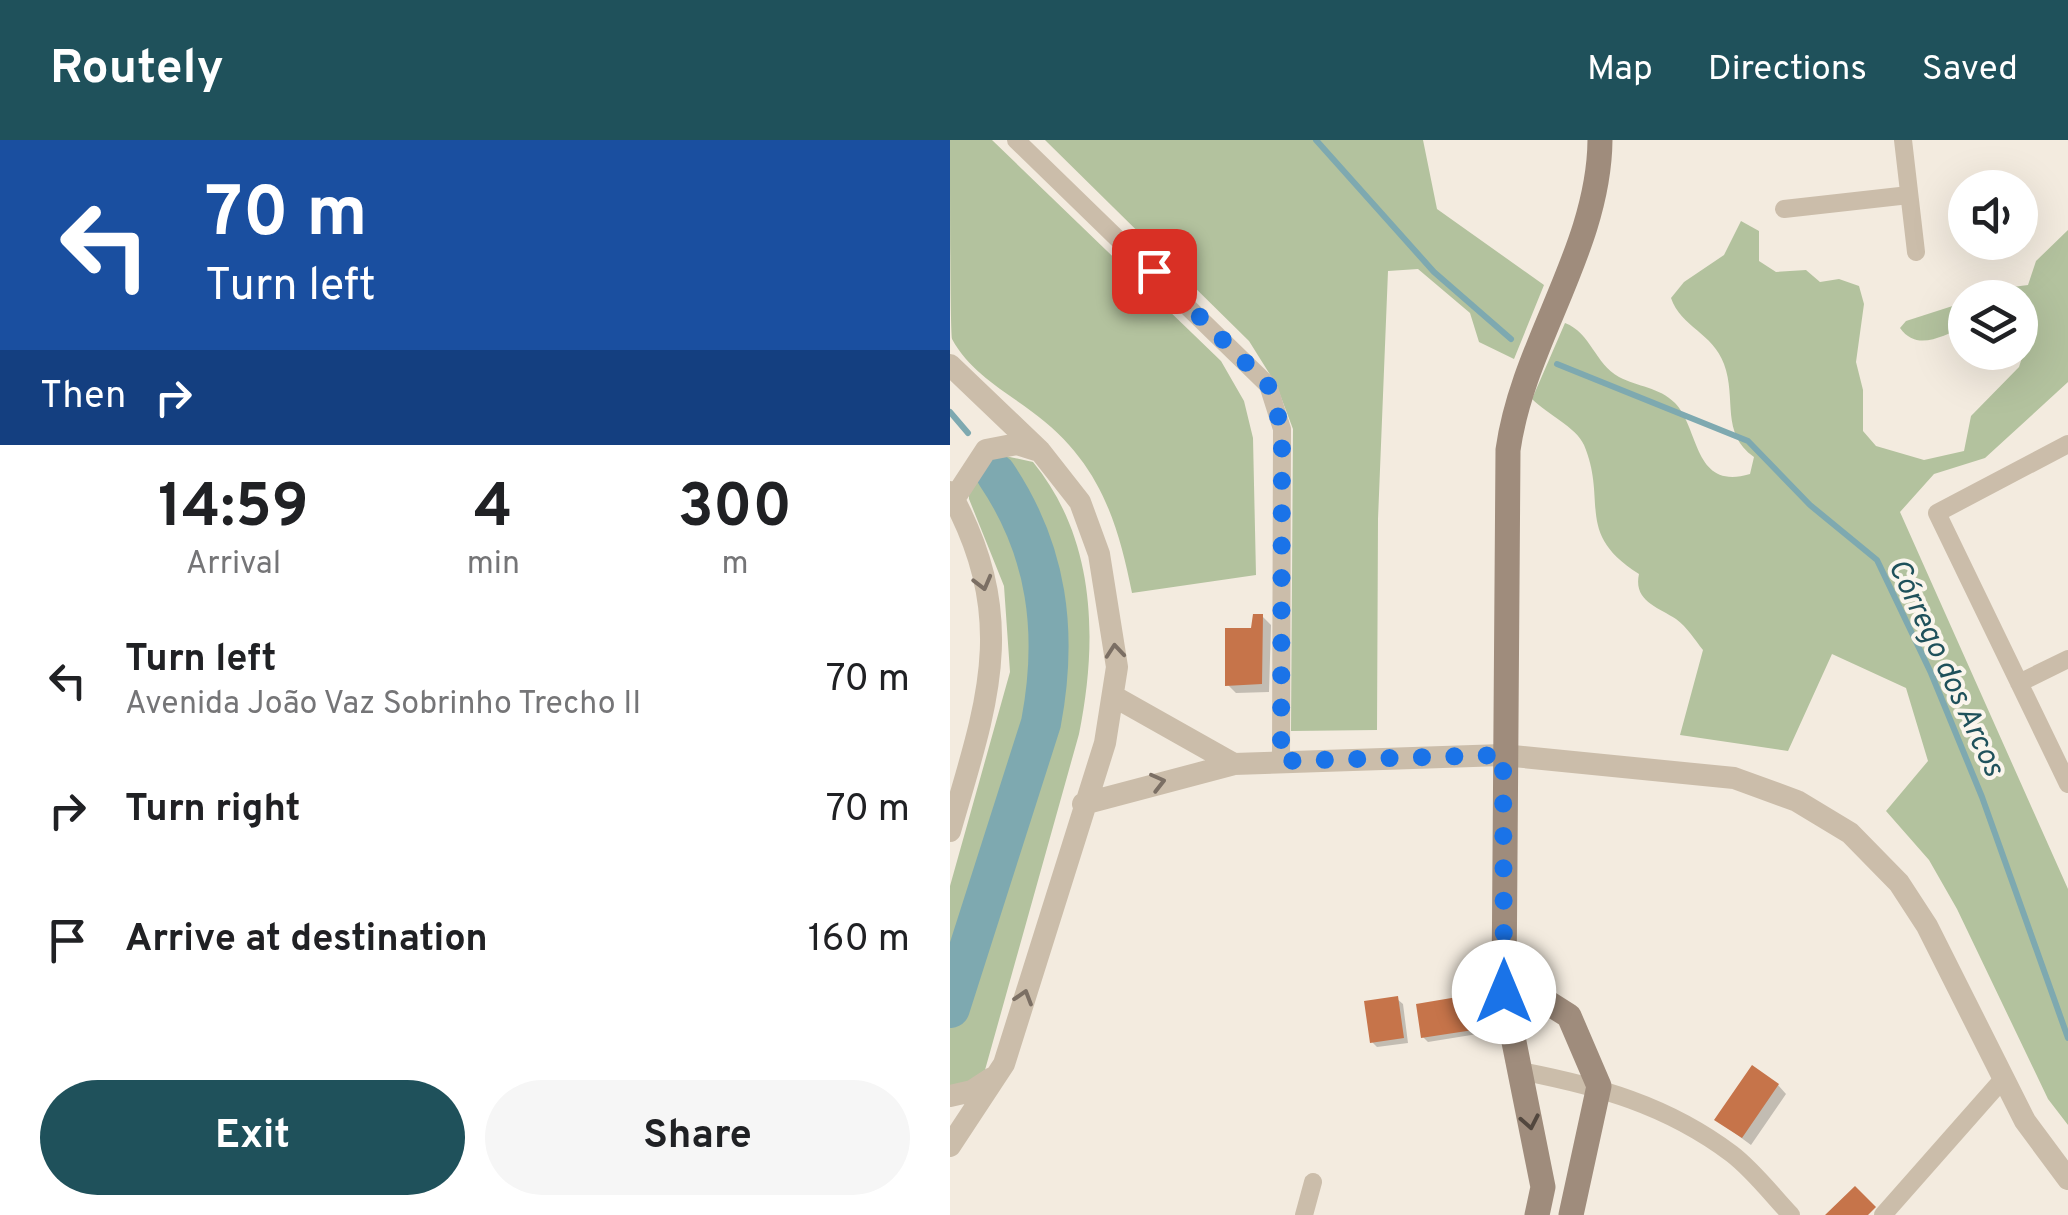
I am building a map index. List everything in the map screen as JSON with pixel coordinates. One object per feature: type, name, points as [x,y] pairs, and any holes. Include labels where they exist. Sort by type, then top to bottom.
[{"type":"main road","points":[[1537,1215],[1543,1187],[1504,992],[1508,450],[1522,387],[1600,176],[1600,140]]},
{"type":"main road","points":[[1504,992],[1539,997],[1569,1016],[1599,1086],[1571,1215]]},
{"type":"street","points":[[1016,140],[1268,385],[1282,429],[1281,761]]},
{"type":"street","points":[[1903,140],[1916,252]]},
{"type":"street","points":[[1784,209],[1909,196]]},
{"type":"street","points":[[950,365],[1040,451],[1080,502],[1099,554],[1112,616],[1116,697],[1004,1064],[950,1146]]},
{"type":"street","points":[[950,831],[987,700],[994,644],[986,585],[952,495],[986,450],[1017,444],[1040,451]]},
{"type":"street","points":[[2068,444],[1937,513],[2068,784]]},
{"type":"street","points":[[2020,683],[2068,658]]},
{"type":"street","points":[[1116,697],[1234,764]]},
{"type":"street","points":[[1083,804],[1234,764],[1503,755],[1734,778],[1798,802],[1850,833],[1898,884],[1927,926],[2025,1120],[2068,1179]]},
{"type":"street","points":[[950,1096],[988,1083],[1004,1064]]},
{"type":"street","points":[[1520,1071],[1599,1086],[1664,1111],[1734,1156],[1791,1215]]},
{"type":"street","points":[[1883,1215],[2004,1078]]},
{"type":"street","points":[[1304,1215],[1313,1182]]},
{"type":"green space","points":[[950,140],[992,140],[1221,361],[1244,401],[1253,438],[1256,575],[1132,593],[1111,515],[1073,449],[1054,429],[988,380],[959,351],[951,328]]},
{"type":"green space","points":[[1045,140],[1423,140],[1437,209],[1544,285],[1514,359],[1479,342],[1470,313],[1418,269],[1388,271],[1378,519],[1377,730],[1291,731],[1293,429],[1276,384],[1249,341]]},
{"type":"green space","points":[[1741,221],[1759,231],[1759,261],[1776,272],[1806,270],[1820,282],[1839,279],[1859,286],[1864,304],[1856,362],[1863,390],[1863,431],[1876,446],[1924,460],[1964,451],[1971,416],[2016,370],[2038,370],[2038,280],[2030,280],[2036,261],[2068,230],[2068,382],[1985,458],[1934,474],[1900,512],[2068,889],[2068,1125],[2048,1099],[1957,909],[1929,860],[1886,811],[1928,761],[1906,688],[1832,654],[1788,751],[1680,735],[1703,650],[1680,622],[1643,597],[1639,574],[1606,545],[1599,530],[1591,465],[1584,445],[1575,432],[1532,399],[1565,323],[1581,334],[1619,377],[1675,403],[1708,466],[1731,477],[1750,474],[1754,457],[1743,448],[1733,426],[1724,364],[1671,298],[1684,282],[1724,255]]},
{"type":"green space","points":[[1948,307],[1948,334],[1940,337],[1915,339],[1900,328],[1906,321]]},
{"type":"green space","points":[[1005,456],[1033,462],[1054,492],[1069,524],[1087,592],[1089,663],[1079,734],[985,1070],[950,1094],[950,886],[1010,672],[1004,586],[969,499],[969,485]]},
{"type":"building","points":[[1253,614],[1263,614],[1262,684],[1225,686],[1225,628],[1251,628]]},
{"type":"building","points":[[1487,992],[1493,1027],[1421,1038],[1416,1004]]},
{"type":"building","points":[[1398,996],[1404,1038],[1370,1043],[1364,1001]]},
{"type":"building","points":[[1752,1065],[1779,1084],[1742,1138],[1714,1120]]},
{"type":"building","points":[[1855,1186],[1876,1207],[1868,1215],[1825,1215]]},
{"type":"waterway","name":"Córrego dos Arcos","points":[[1316,140],[1434,272],[1511,339]]},
{"type":"waterway","name":"Córrego dos Arcos","points":[[1557,364],[1748,441],[1810,505],[1877,560],[1931,673],[1982,797],[2068,1038]]},
{"type":"waterway","points":[[950,412],[968,433]]},
{"type":"waterway","points":[[950,1008],[1041,723],[1046,690],[1048,625],[1038,563],[1014,503],[996,474]]},
{"type":"route","points":[[1154,271],[1268,385],[1282,429],[1281,761],[1503,755],[1504,992]]}]
